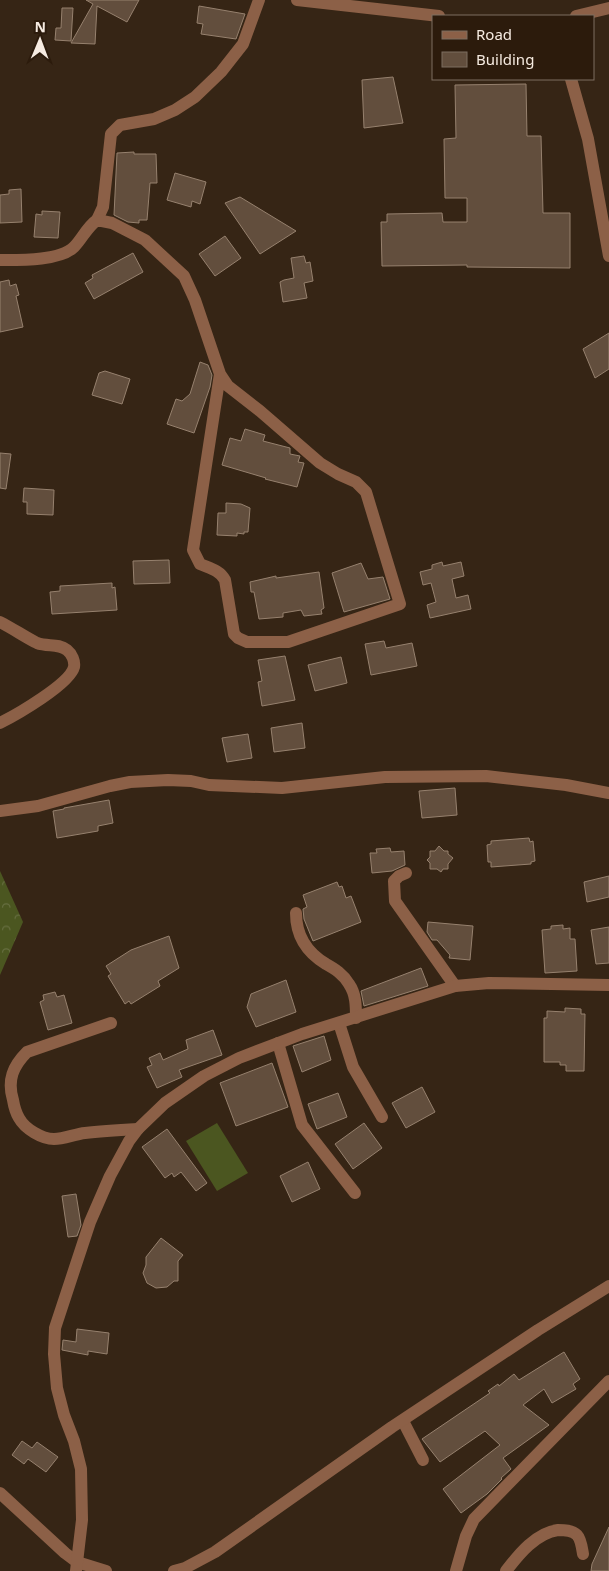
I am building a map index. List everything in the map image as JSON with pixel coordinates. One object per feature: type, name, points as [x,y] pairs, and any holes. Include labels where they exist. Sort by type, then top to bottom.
[{"type":"street","points":[[0,260],[66,254],[78,243],[96,220],[103,206],[108,144],[111,134],[120,124],[154,119],[175,110],[195,97],[221,72],[243,44],[259,0]]},
{"type":"street","points":[[298,0],[334,2],[432,15]]},
{"type":"street","points":[[580,15],[609,8]]},
{"type":"street","points":[[571,80],[588,139],[609,256]]},
{"type":"street","points":[[96,220],[112,224],[145,240],[184,276],[195,300],[220,374],[228,386],[320,463],[361,486],[369,499],[400,604],[288,642],[247,642],[234,634],[225,580],[222,574],[200,564],[193,550],[220,374]]},
{"type":"street","points":[[0,622],[38,643],[57,645],[66,649],[74,661],[74,668],[69,676],[45,696],[0,723]]},
{"type":"street","points":[[0,811],[38,806],[130,782],[158,781],[191,781],[209,785],[282,788],[385,777],[486,776],[566,785],[609,793]]},
{"type":"street","points":[[406,873],[398,876],[394,881],[395,901],[455,986]]},
{"type":"street","points":[[296,913],[296,924],[301,940],[310,953],[339,971],[350,984],[356,1000],[356,1018]]},
{"type":"street","points":[[77,1566],[82,1520],[82,1469],[57,1388],[54,1354],[55,1328],[90,1222],[110,1176],[129,1140],[138,1129],[165,1103],[204,1076],[239,1058],[278,1043],[455,986],[489,983],[609,985]]},
{"type":"street","points":[[111,1023],[27,1052],[17,1062],[11,1075],[10,1089],[19,1119],[30,1130],[43,1137],[55,1139],[82,1134],[138,1129]]},
{"type":"street","points":[[339,1023],[352,1067],[382,1117]]},
{"type":"street","points":[[278,1043],[302,1125],[355,1193]]},
{"type":"street","points":[[174,1571],[185,1568],[215,1552],[402,1420],[538,1330],[609,1286]]},
{"type":"street","points":[[456,1571],[466,1536],[474,1519],[609,1381]]},
{"type":"street","points":[[402,1420],[423,1460]]},
{"type":"street","points":[[0,1493],[77,1566],[106,1571]]},
{"type":"street","points":[[506,1571],[531,1543],[549,1531],[564,1530],[576,1534],[580,1540],[583,1554]]},
{"type":"green space","points":[[0,871],[23,922],[0,975]]},
{"type":"green space","points":[[217,1123],[248,1173],[217,1191],[186,1141]]},
{"type":"building","points":[[86,0],[139,0],[127,22],[97,6],[95,44],[71,43],[93,4]]},
{"type":"building","points":[[199,6],[245,14],[236,39],[201,34],[203,24],[197,23]]},
{"type":"building","points":[[62,8],[73,8],[71,41],[55,40],[56,28],[61,28]]},
{"type":"building","points":[[393,77],[403,123],[364,128],[362,80]]},
{"type":"building","points":[[526,84],[527,136],[541,136],[543,213],[570,213],[570,268],[467,267],[467,265],[382,266],[381,222],[387,222],[387,214],[442,213],[443,222],[467,222],[467,198],[445,198],[444,139],[456,138],[455,85]]},
{"type":"building","points":[[134,152],[134,154],[156,154],[157,183],[150,183],[147,220],[139,220],[139,223],[128,222],[114,215],[117,153]]},
{"type":"building","points":[[175,173],[206,182],[200,204],[192,201],[191,207],[167,200]]},
{"type":"building","points":[[21,189],[22,222],[0,223],[0,195],[9,194],[9,190]]},
{"type":"building","points":[[240,197],[296,231],[260,254],[225,203]]},
{"type":"building","points":[[42,211],[60,212],[58,238],[34,237],[36,214],[42,215]]},
{"type":"building","points":[[225,236],[241,258],[215,276],[199,254]]},
{"type":"building","points":[[133,253],[143,272],[94,299],[85,283],[93,278],[92,275]]},
{"type":"building","points":[[304,256],[306,263],[310,262],[313,281],[304,283],[307,298],[283,302],[280,282],[294,278],[291,258]]},
{"type":"building","points":[[9,280],[10,286],[16,284],[19,295],[16,296],[23,327],[0,332],[0,282]]},
{"type":"building","points":[[609,333],[609,369],[595,378],[583,349]]},
{"type":"building","points":[[200,362],[208,365],[212,375],[210,387],[194,433],[167,424],[176,399],[182,401],[190,394]]},
{"type":"building","points":[[105,371],[130,379],[122,404],[92,395],[99,373]]},
{"type":"building","points":[[245,429],[265,435],[263,441],[290,448],[290,454],[300,456],[298,462],[304,463],[297,487],[222,465],[230,438],[241,441]]},
{"type":"building","points":[[0,453],[11,454],[6,489],[0,488]]},
{"type":"building","points":[[24,488],[54,490],[53,515],[27,514],[27,502],[23,502]]},
{"type":"building","points":[[226,503],[241,504],[250,508],[248,532],[244,532],[244,534],[237,533],[237,536],[217,535],[218,513],[226,513]]},
{"type":"building","points":[[169,560],[170,583],[134,584],[133,561]]},
{"type":"building","points":[[442,562],[443,566],[461,562],[464,576],[452,579],[456,598],[468,595],[471,609],[430,618],[427,605],[436,602],[431,583],[423,585],[420,572],[432,569],[432,565]]},
{"type":"building","points":[[361,563],[368,579],[383,577],[390,599],[344,612],[332,573]]},
{"type":"building","points":[[319,572],[324,608],[321,610],[322,614],[304,616],[301,610],[283,613],[283,617],[259,619],[254,592],[251,592],[250,582],[276,576],[276,578]]},
{"type":"building","points":[[112,583],[112,588],[115,587],[117,610],[52,614],[50,592],[60,591],[60,586]]},
{"type":"building","points":[[384,641],[386,648],[412,643],[417,666],[371,675],[365,644]]},
{"type":"building","points":[[285,656],[295,700],[262,706],[258,682],[262,681],[258,660]]},
{"type":"building","points":[[341,657],[347,683],[315,691],[308,665]]},
{"type":"building","points":[[302,723],[305,748],[274,752],[271,728]]},
{"type":"building","points":[[248,734],[252,758],[227,762],[222,738]]},
{"type":"building","points":[[455,788],[457,815],[422,818],[419,791]]},
{"type":"building","points":[[109,800],[113,823],[98,826],[98,831],[57,838],[53,811]]},
{"type":"building","points":[[529,838],[530,842],[533,841],[535,861],[531,862],[531,864],[491,867],[491,862],[488,862],[487,845],[491,844],[491,841]]},
{"type":"building","points":[[439,846],[444,851],[448,851],[448,854],[453,858],[448,864],[448,869],[443,869],[441,872],[437,869],[430,869],[430,863],[427,860],[430,857],[430,851],[435,851]]},
{"type":"building","points":[[390,848],[391,852],[404,851],[405,865],[392,871],[372,873],[370,853],[377,853],[376,849]]},
{"type":"building","points":[[609,876],[609,897],[587,902],[584,882]]},
{"type":"building","points":[[337,882],[339,887],[342,886],[346,898],[351,896],[361,922],[313,941],[304,919],[303,909],[307,907],[303,895]]},
{"type":"building","points":[[428,922],[473,926],[470,960],[449,958],[450,955],[437,940],[432,940],[427,932]]},
{"type":"building","points":[[563,925],[563,929],[570,928],[570,939],[575,939],[577,971],[545,973],[542,930],[551,929],[551,926]]},
{"type":"building","points":[[609,927],[609,963],[596,964],[591,930]]},
{"type":"building","points":[[169,936],[179,968],[158,981],[160,986],[131,1004],[129,1001],[125,1004],[108,976],[111,974],[106,966],[131,950]]},
{"type":"building","points":[[421,968],[428,986],[364,1006],[361,991]]},
{"type":"building","points":[[286,980],[296,1012],[256,1027],[247,1007],[251,994]]},
{"type":"building","points":[[55,992],[57,997],[64,995],[72,1023],[48,1030],[40,1002],[44,1000],[43,995]]},
{"type":"building","points":[[565,1008],[581,1009],[581,1014],[585,1014],[584,1071],[566,1071],[566,1065],[560,1065],[560,1062],[544,1062],[544,1018],[547,1018],[547,1011],[565,1012]]},
{"type":"building","points":[[213,1030],[222,1055],[179,1070],[182,1077],[157,1088],[147,1067],[152,1065],[149,1058],[160,1053],[163,1060],[188,1049],[186,1040]]},
{"type":"building","points":[[324,1036],[331,1060],[302,1072],[293,1046]]},
{"type":"building","points":[[272,1063],[288,1107],[236,1126],[220,1083]]},
{"type":"building","points":[[422,1087],[435,1112],[406,1128],[392,1103]]},
{"type":"building","points":[[338,1093],[347,1117],[317,1129],[308,1104]]},
{"type":"building","points":[[364,1123],[382,1148],[353,1169],[335,1144]]},
{"type":"building","points":[[167,1129],[207,1183],[196,1191],[181,1172],[174,1177],[172,1173],[165,1178],[142,1147]]},
{"type":"building","points":[[308,1162],[320,1189],[292,1202],[280,1176]]},
{"type":"building","points":[[76,1194],[81,1225],[77,1236],[68,1237],[62,1196]]},
{"type":"building","points":[[161,1238],[183,1255],[178,1261],[178,1281],[174,1281],[167,1287],[156,1288],[147,1283],[143,1273],[146,1257]]},
{"type":"building","points":[[77,1329],[109,1333],[107,1354],[88,1351],[88,1355],[62,1350],[63,1340],[76,1342]]},
{"type":"building","points":[[564,1352],[580,1379],[573,1384],[576,1389],[552,1403],[544,1389],[523,1405],[549,1425],[503,1458],[511,1469],[487,1494],[461,1513],[443,1489],[500,1445],[485,1431],[440,1462],[422,1439],[490,1393],[488,1391],[498,1384],[499,1386],[514,1374],[519,1380]]},
{"type":"building","points":[[22,1441],[32,1448],[37,1442],[58,1457],[46,1472],[28,1459],[24,1464],[12,1455]]},
{"type":"building","points":[[609,1527],[609,1571],[591,1571],[592,1564]]}]
